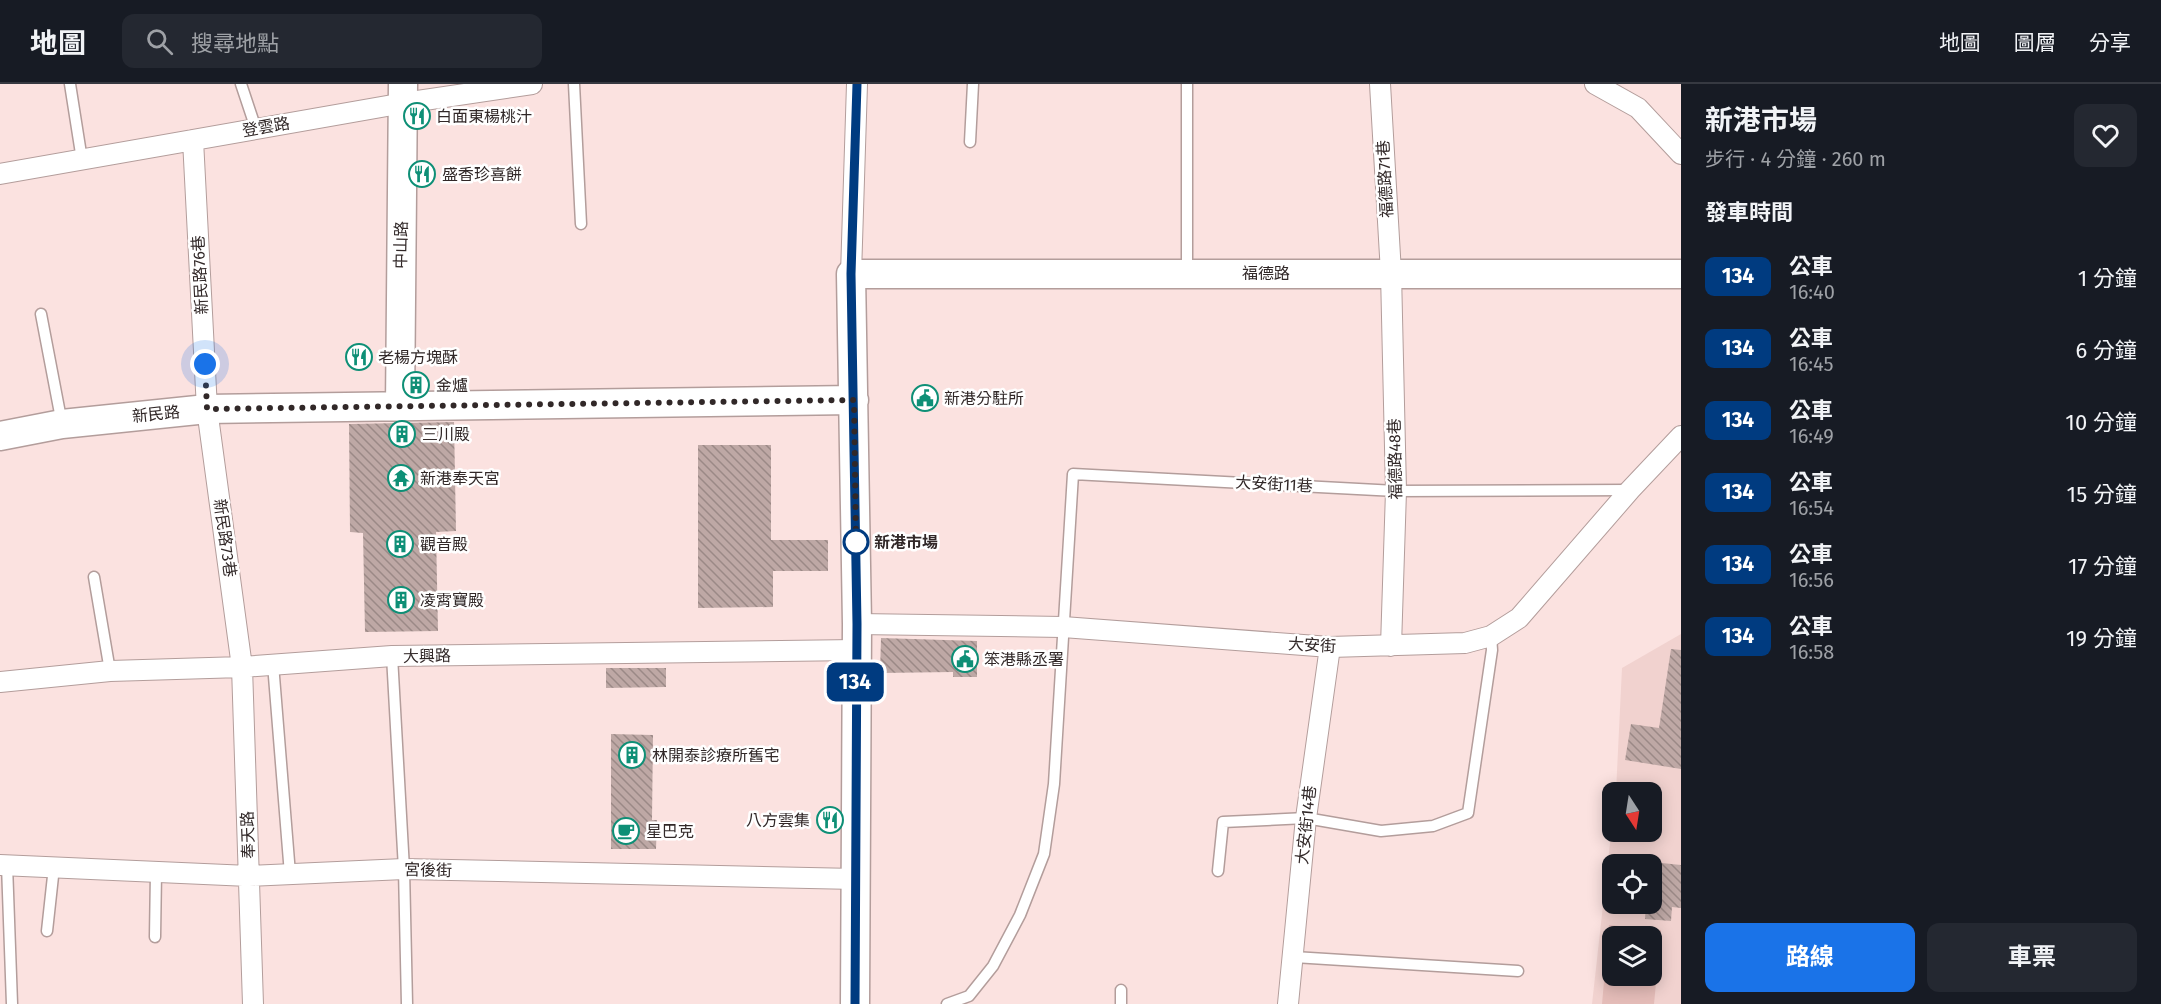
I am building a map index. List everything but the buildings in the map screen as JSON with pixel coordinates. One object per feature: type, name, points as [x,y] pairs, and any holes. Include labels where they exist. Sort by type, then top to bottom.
[{"type":"main road","name":"中山路","points":[[400,407],[403,94]]},
{"type":"main road","name":"福德路","points":[[851,274],[1186,272],[1681,274]]},
{"type":"main road","points":[[851,274],[856,637],[855,1004]]},
{"type":"main road","name":"新民路","points":[[0,436],[62,424],[207,409],[854,400]]},
{"type":"street","name":"登雲路","points":[[0,174],[256,129],[403,94],[532,84]]},
{"type":"street","points":[[851,274],[857,84]]},
{"type":"street","name":"福德路71巷","points":[[1380,84],[1390,273]]},
{"type":"street","points":[[1595,84],[1638,108],[1681,154]]},
{"type":"street","name":"新民路76巷","points":[[193,140],[207,409]]},
{"type":"street","name":"福德路48巷","points":[[1390,273],[1396,491],[1391,646]]},
{"type":"street","name":"新民路73巷","points":[[207,409],[242,667]]},
{"type":"street","name":"大安街","points":[[856,637],[1063,627],[1330,647],[1465,643],[1491,636],[1519,618],[1630,490],[1681,436]]},
{"type":"street","name":"大興路","points":[[0,682],[110,671],[242,667],[392,656],[856,637]]},
{"type":"street","name":"大安街14巷","points":[[1288,1004],[1306,818],[1330,647]]},
{"type":"street","name":"奉天路","points":[[242,667],[253,1004]]},
{"type":"street","name":"宮後街","points":[[4,865],[249,876],[404,869],[856,879]]},
{"type":"lane","points":[[70,84],[82,160]]},
{"type":"lane","points":[[241,84],[256,129]]},
{"type":"lane","points":[[574,84],[581,224]]},
{"type":"lane","points":[[970,142],[973,84]]},
{"type":"lane","points":[[1186,272],[1187,84]]},
{"type":"lane","points":[[41,314],[62,424]]},
{"type":"lane","name":"大安街11巷","points":[[1063,627],[1072,474],[1396,491],[1630,490]]},
{"type":"lane","points":[[94,577],[110,671]]},
{"type":"lane","points":[[947,1004],[969,996],[993,966],[1020,915],[1044,854],[1054,784],[1063,627]]},
{"type":"lane","points":[[1218,871],[1223,822],[1306,818],[1381,831],[1433,826],[1468,813],[1492,650],[1491,636]]},
{"type":"lane","points":[[392,656],[404,869],[407,1004]]},
{"type":"lane","points":[[273,664],[290,874]]},
{"type":"lane","points":[[4,865],[12,1004]]},
{"type":"lane","points":[[47,931],[54,867]]},
{"type":"lane","points":[[155,937],[156,872]]},
{"type":"lane","points":[[1294,957],[1518,970]]},
{"type":"lane","points":[[1121,990],[1121,1004]]},
{"type":"shaded area","points":[[1681,634],[1681,1004],[1592,1004],[1602,914],[1662,914],[1662,854],[1609,854],[1610,842],[1662,842],[1662,782],[1616,782],[1622,668]]},
{"type":"shaded area","points":[[1604,986],[1656,986],[1654,1004],[1602,1004]]},
{"type":"bus line","name":"134","points":[[855,1004],[857,624],[851,274],[857,84]]},
{"type":"place","name":"白面東楊桃汁","points":[[417,116]]},
{"type":"place","name":"盛香珍喜餅","points":[[422,174]]},
{"type":"place","name":"老楊方塊酥","points":[[359,357]]},
{"type":"place","name":"金爐","points":[[416,385]]},
{"type":"place","name":"新港分駐所","points":[[925,398]]},
{"type":"place","name":"三川殿","points":[[402,434]]},
{"type":"place","name":"新港奉天宮","points":[[401,478]]},
{"type":"place","name":"新港市場","points":[[856,542]]},
{"type":"place","name":"觀音殿","points":[[400,544]]},
{"type":"place","name":"凌霄寶殿","points":[[401,600]]},
{"type":"place","name":"笨港縣丞署","points":[[965,659]]},
{"type":"place","name":"林開泰診療所舊宅","points":[[632,755]]},
{"type":"place","name":"八方雲集","points":[[830,820]]},
{"type":"place","name":"星巴克","points":[[626,831]]},
{"type":"route","points":[[205,364],[207,409],[854,400],[856,542]]}]
